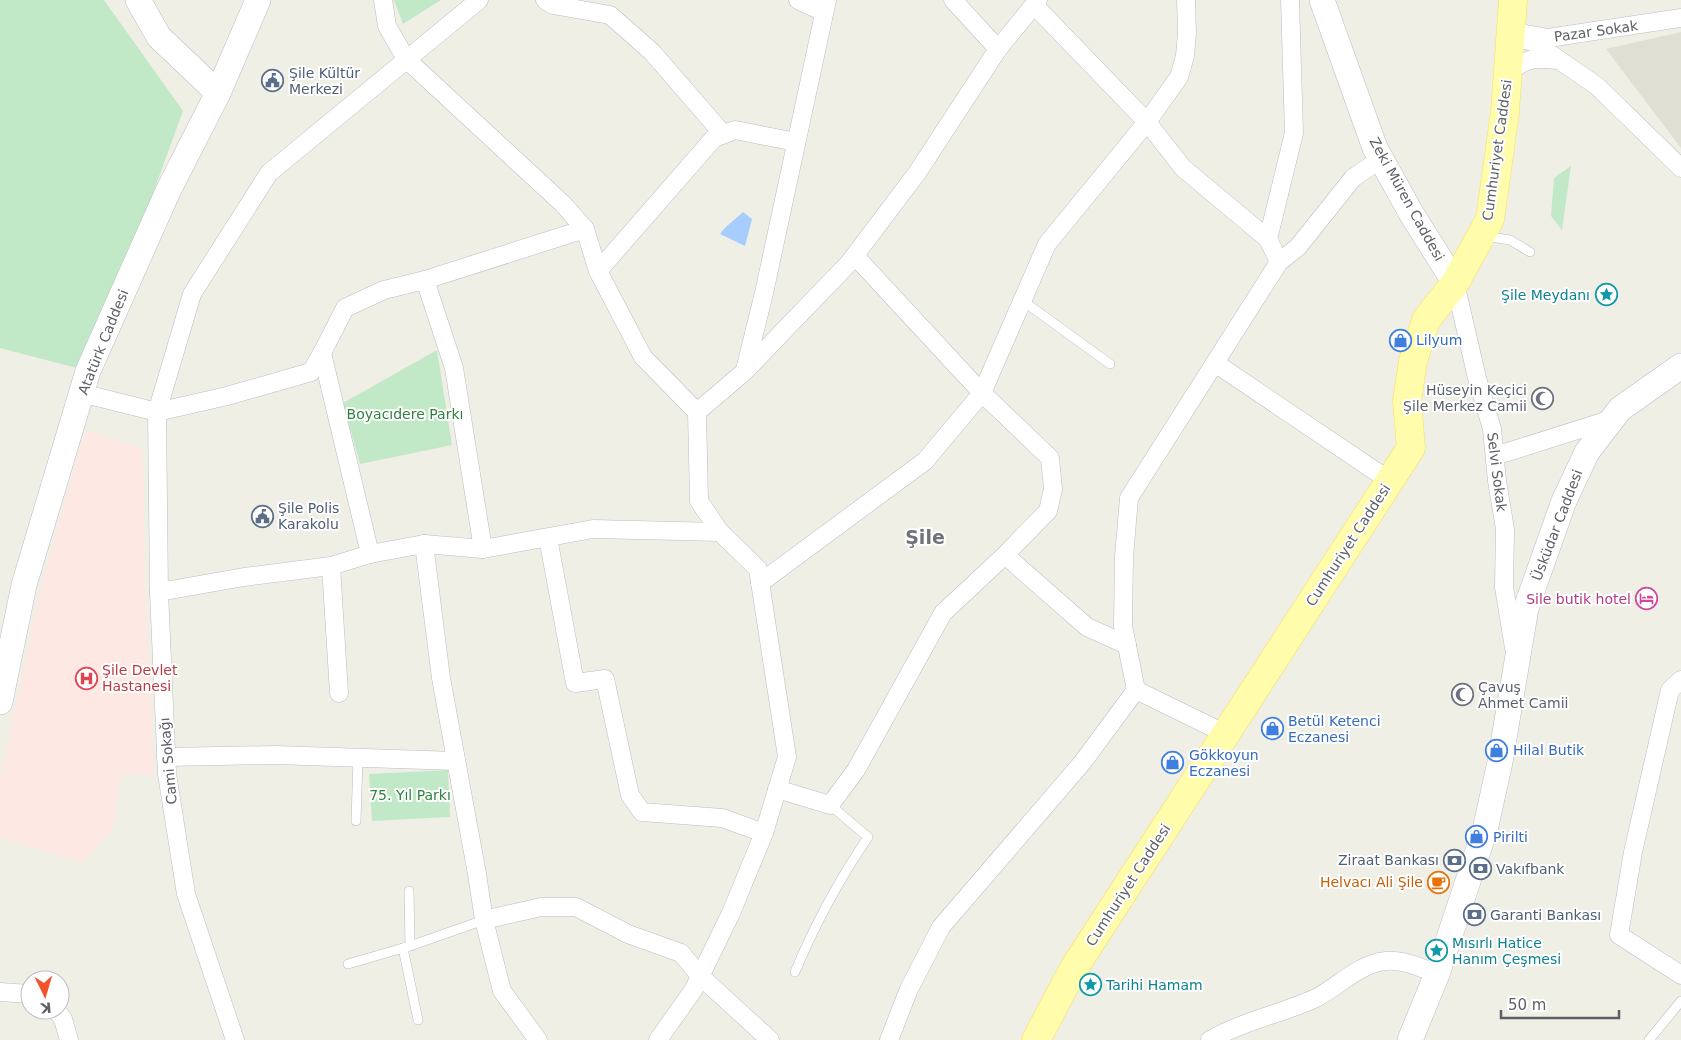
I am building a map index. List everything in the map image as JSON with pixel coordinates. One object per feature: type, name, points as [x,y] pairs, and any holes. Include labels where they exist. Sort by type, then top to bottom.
[{"type":"main road","name":"Cumhuriyet Caddesi","points":[[1036,1040],[1074,968],[1411,448],[1407,401],[1413,361],[1426,320],[1455,283],[1490,219],[1506,112],[1513,0]]},
{"type":"street","points":[[138,0],[159,36],[218,93]]},
{"type":"street","name":"Atatürk Caddesi","points":[[0,702],[24,586],[88,371],[169,189],[218,93],[258,0]]},
{"type":"street","points":[[383,0],[387,26],[406,59],[563,204],[585,229],[598,271],[643,357],[697,412],[699,501],[720,532],[758,568],[787,757],[764,833],[731,913],[694,989],[658,1040]]},
{"type":"street","name":"Cami Sokağı","points":[[235,1040],[186,894],[166,774],[159,592],[157,412],[192,294],[269,173],[479,0]]},
{"type":"street","points":[[546,0],[554,5],[610,15],[652,52],[723,134]]},
{"type":"street","points":[[744,372],[764,293],[826,6],[798,0]]},
{"type":"street","points":[[953,0],[998,49]]},
{"type":"street","points":[[760,583],[925,461],[982,394],[1047,244],[1147,122],[1179,77],[1185,56],[1187,33],[1186,0]]},
{"type":"street","points":[[1268,239],[1294,132],[1290,0]]},
{"type":"street","name":"Zeki Müren Caddesi","points":[[1322,0],[1375,148],[1411,213],[1455,283]]},
{"type":"street","points":[[697,412],[744,372],[855,256],[917,173],[998,49],[1036,3],[1147,122],[1182,168],[1268,239],[1279,262]]},
{"type":"street","name":"Pazar Sokak","points":[[1511,36],[1527,34],[1548,38],[1681,18]]},
{"type":"street","points":[[1511,36],[1533,42],[1597,86],[1681,168]]},
{"type":"street","points":[[1508,75],[1516,66],[1534,58],[1558,60]]},
{"type":"street","points":[[598,271],[714,138],[736,130],[796,142]]},
{"type":"street","points":[[889,1040],[909,989],[941,927],[1082,764],[1136,690],[1123,626],[1124,557],[1129,498],[1279,262],[1298,247],[1353,178],[1382,158]]},
{"type":"street","points":[[81,393],[157,412],[227,396],[310,372],[322,353],[344,308],[384,290],[425,280],[585,229]]},
{"type":"street","points":[[777,789],[830,805],[856,770],[943,613],[1005,555],[1048,511],[1053,489],[1050,458],[982,394],[855,256]]},
{"type":"street","points":[[425,280],[454,368],[482,549]]},
{"type":"street","name":"Selvi Sokak","points":[[1455,283],[1477,378],[1492,429],[1505,528],[1504,586],[1517,665]]},
{"type":"street","points":[[322,353],[370,554]]},
{"type":"street","points":[[1215,363],[1390,481]]},
{"type":"street","name":"Üsküdar Caddesi","points":[[1410,1040],[1437,974],[1485,830],[1500,762],[1526,608],[1564,501],[1587,452],[1620,409],[1681,366]]},
{"type":"street","points":[[1495,456],[1612,419]]},
{"type":"street","points":[[159,592],[244,577],[331,566],[370,554],[424,544],[482,549],[593,529],[720,532]]},
{"type":"street","points":[[548,538],[575,683],[605,679],[630,795],[642,812],[722,818],[764,833]]},
{"type":"street","points":[[424,544],[440,678],[484,920],[502,991],[538,1040]]},
{"type":"street","points":[[1005,555],[1087,627],[1127,645]]},
{"type":"street","points":[[331,566],[339,693]]},
{"type":"street","points":[[1681,680],[1670,690],[1633,852],[1619,935],[1681,975]]},
{"type":"street","points":[[1136,690],[1226,734]]},
{"type":"street","points":[[166,757],[275,755],[456,761]]},
{"type":"street","points":[[484,920],[541,907],[576,907],[628,934],[681,953],[700,976],[770,1040]]},
{"type":"street","points":[[1210,1040],[1224,1032],[1317,997],[1360,969],[1378,962],[1394,960],[1437,974]]},
{"type":"street","points":[[0,992],[20,993]]},
{"type":"street","points":[[63,1020],[69,1040]]},
{"type":"lane","points":[[1481,236],[1510,240],[1530,252]]},
{"type":"lane","points":[[1023,301],[1110,364]]},
{"type":"lane","points":[[356,821],[358,758]]},
{"type":"lane","points":[[795,972],[827,902],[868,837],[830,805]]},
{"type":"lane","points":[[409,891],[407,947],[418,1020]]},
{"type":"lane","points":[[348,964],[407,947],[484,920]]},
{"type":"lane","points":[[1650,1040],[1681,1001]]},
{"type":"shaded area","points":[[1681,32],[1681,148],[1606,49]]},
{"type":"shaded area","name":"Şile Devlet Hastanesi","points":[[85,430],[143,449],[145,583],[154,775],[121,774],[113,829],[83,862],[0,838],[0,779],[43,579]]},
{"type":"green space","points":[[0,0],[104,0],[183,111],[88,371],[0,348]]},
{"type":"green space","points":[[394,0],[441,0],[403,24]]},
{"type":"green space","points":[[1571,166],[1562,230],[1551,216],[1554,178]]},
{"type":"green space","name":"Boyacıdere Parkı","points":[[437,350],[452,445],[360,464],[343,403]]},
{"type":"green space","name":"75. Yıl Parkı","points":[[448,770],[450,817],[372,821],[369,774]]},
{"type":"water","points":[[743,212],[752,219],[745,246],[720,234]]},
{"type":"place","name":"Şile Kültür Merkezi","points":[[273,81]]},
{"type":"place","name":"Şile Meydanı","points":[[1606,295]]},
{"type":"place","name":"Lilyum","points":[[1400,340]]},
{"type":"place","name":"Hüseyin Keçici Şile Merkez Camii","points":[[1543,398]]},
{"type":"place","name":"Şile Polis Karakolu","points":[[262,516]]},
{"type":"place","name":"Sile butik hotel","points":[[1647,599]]},
{"type":"place","name":"Şile Devlet Hastanesi","points":[[86,678]]},
{"type":"place","name":"Çavuş Ahmet Camii","points":[[1462,695]]},
{"type":"place","name":"Betül Ketenci Eczanesi","points":[[1272,729]]},
{"type":"place","name":"Hilal Butik","points":[[1497,750]]},
{"type":"place","name":"Gökkoyun Eczanesi","points":[[1173,763]]},
{"type":"place","name":"Pirilti","points":[[1477,837]]},
{"type":"place","name":"Ziraat Bankası","points":[[1455,860]]},
{"type":"place","name":"Vakıfbank","points":[[1480,869]]},
{"type":"place","name":"Helvacı Ali Şile","points":[[1439,882]]},
{"type":"place","name":"Garanti Bankası","points":[[1474,915]]},
{"type":"place","name":"Mısırlı Hatice Hanım Çeşmesi","points":[[1436,951]]},
{"type":"place","name":"Tarihi Hamam","points":[[1090,985]]},
{"type":"district","name":"Şile","points":[[925,537]]}]
